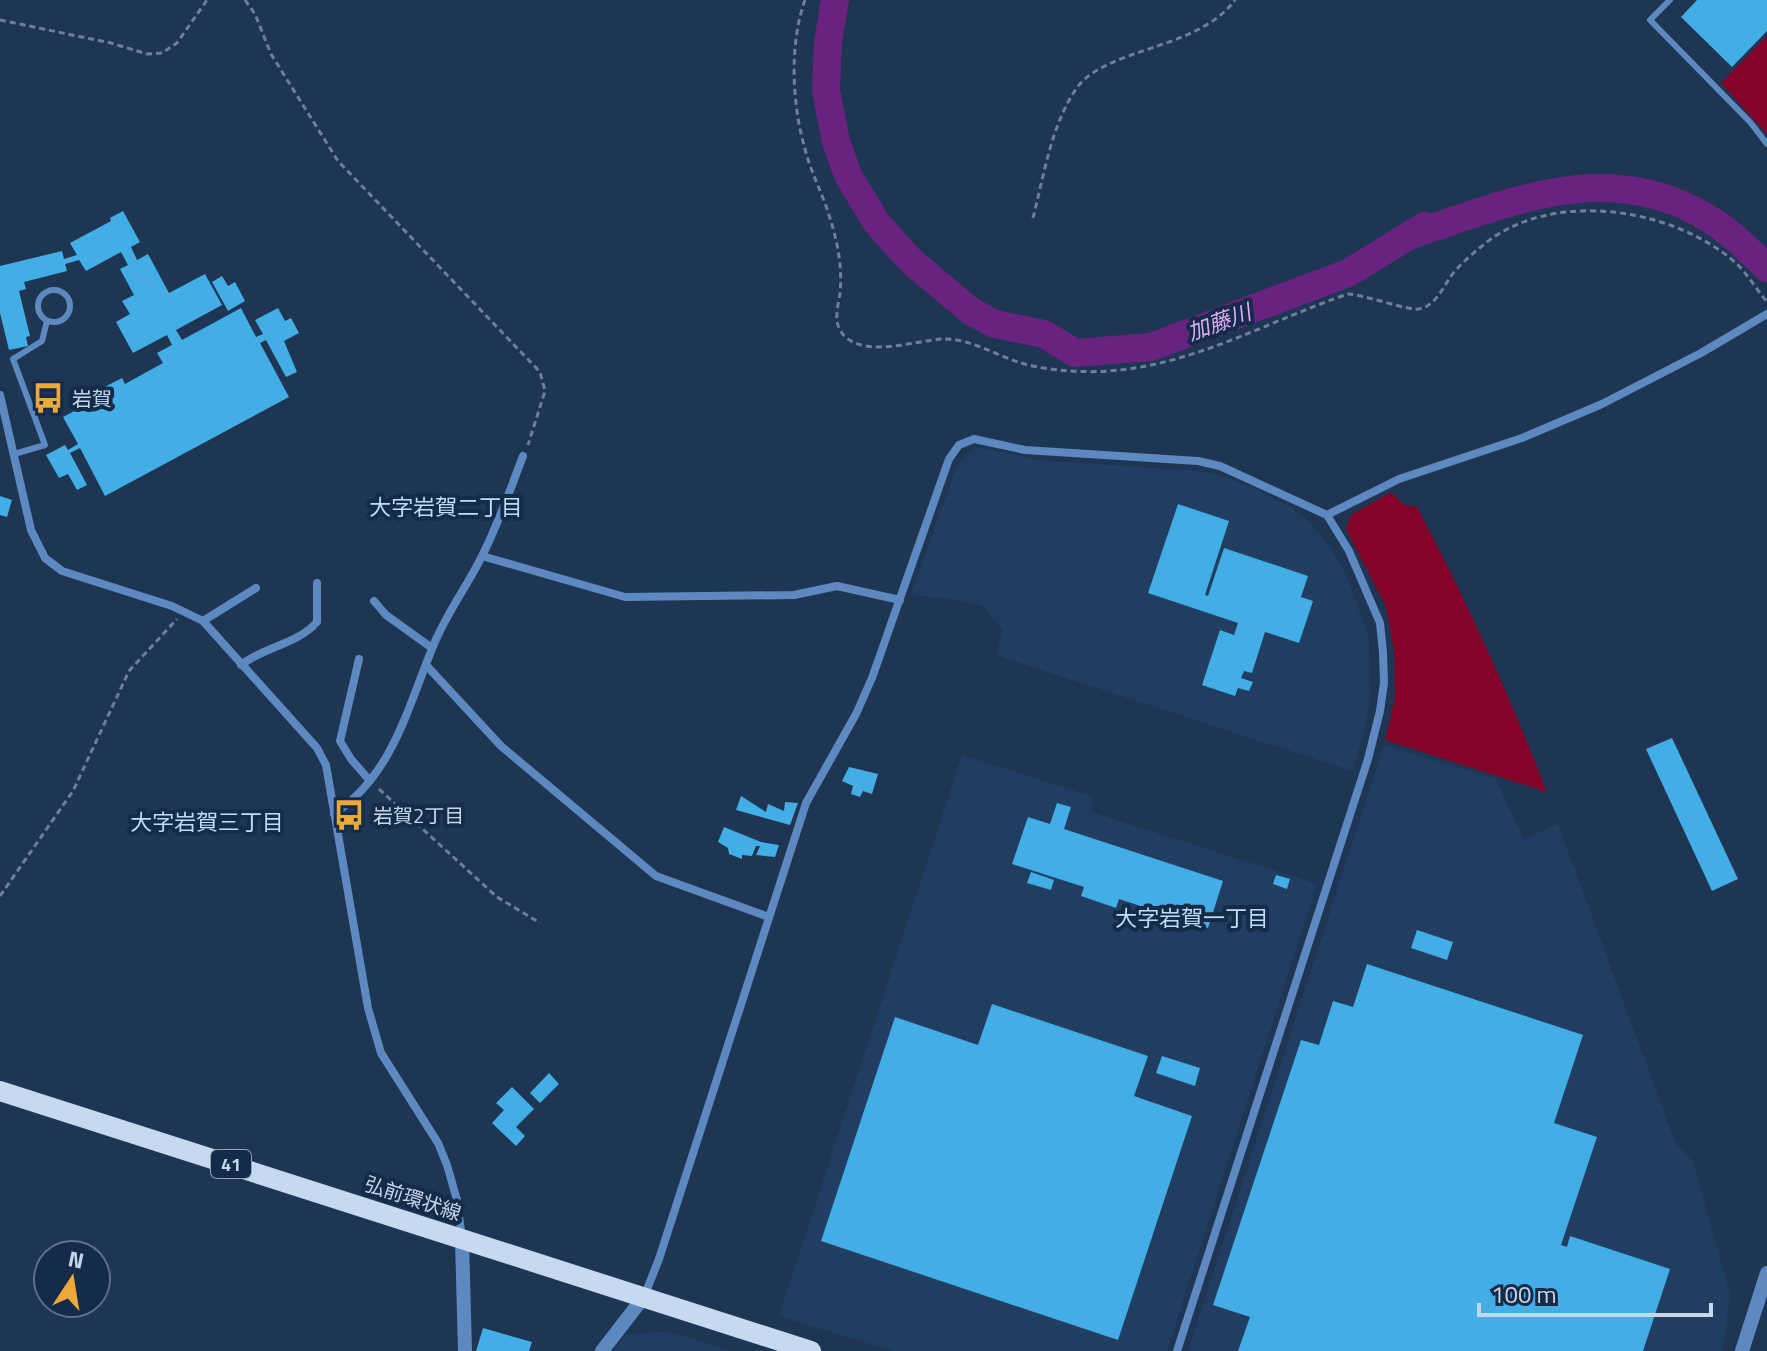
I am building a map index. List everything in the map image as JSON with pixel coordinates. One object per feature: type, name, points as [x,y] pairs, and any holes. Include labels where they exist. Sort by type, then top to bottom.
[{"type":"main road","name":"弘前環状線","points":[[0,1091],[811,1351]]},
{"type":"street","points":[[1327,515],[1399,479],[1522,438],[1602,404],[1701,353],[1767,314]]},
{"type":"street","points":[[0,395],[31,530],[45,558],[62,571],[185,610],[203,621],[317,748],[326,765],[368,1008],[381,1053],[438,1143],[457,1200],[462,1240],[465,1351]]},
{"type":"street","points":[[602,1351],[643,1298],[659,1259],[806,803],[856,714],[872,678],[949,459],[959,445],[974,439],[1025,450],[1198,461],[1220,466],[1327,515],[1349,551],[1380,623],[1384,683],[1368,759],[1177,1351]]},
{"type":"street","points":[[334,814],[352,802],[393,748],[432,648],[482,556],[523,456]]},
{"type":"street","points":[[482,556],[625,597],[794,595],[837,586],[900,600]]},
{"type":"street","points":[[241,665],[255,654],[308,632],[317,622],[317,583]]},
{"type":"street","points":[[203,621],[256,588]]},
{"type":"street","points":[[374,601],[386,615],[432,648]]},
{"type":"street","points":[[359,659],[340,741],[370,781]]},
{"type":"street","points":[[426,665],[501,746],[656,876],[769,917]]},
{"type":"street","points":[[1742,1351],[1767,1273]]},
{"type":"lane","points":[[1670,0],[1650,20],[1750,122],[1767,144]]},
{"type":"lane","points":[[52,291],[62,293],[69,301],[69,311],[62,319],[47,321],[38,309],[40,299],[52,291]]},
{"type":"lane","points":[[14,454],[45,445],[13,359],[42,341],[47,321]]},
{"type":"path","points":[[0,20],[111,43],[147,54],[162,53],[177,43],[207,0]]},
{"type":"path","points":[[245,0],[255,14],[271,54],[338,161],[540,372],[545,391],[523,456]]},
{"type":"path","points":[[805,0],[795,54],[796,109],[805,151],[841,257],[839,330],[849,339],[867,346],[888,347],[946,339],[970,344],[1020,363],[1065,371],[1106,373],[1146,368],[1182,360],[1348,294],[1365,295],[1416,310],[1427,306],[1441,293],[1453,273],[1485,243],[1509,228],[1546,216],[1586,210],[1628,213],[1668,224],[1706,242],[1738,265],[1767,302]]},
{"type":"path","points":[[1033,218],[1059,120],[1077,87],[1092,72],[1199,31],[1235,0]]},
{"type":"path","points":[[0,896],[73,791],[129,671],[185,610]]},
{"type":"path","points":[[370,781],[497,897],[540,923]]},
{"type":"shaded area","points":[[1767,36],[1767,134],[1721,83]]},
{"type":"shaded area","points":[[975,447],[1037,460],[1220,475],[1252,487],[1292,508],[1310,523],[1330,546],[1347,577],[1369,638],[1370,699],[1352,771],[996,655],[1003,630],[982,606],[911,595],[957,466]]},
{"type":"shaded area","points":[[1391,492],[1404,505],[1417,507],[1486,647],[1547,792],[1385,740],[1395,698],[1394,650],[1386,607],[1346,529],[1351,515]]},
{"type":"shaded area","points":[[1384,745],[1496,779],[1523,839],[1558,824],[1675,1142],[1693,1162],[1730,1294],[1723,1351],[1188,1351]]},
{"type":"shaded area","points":[[962,755],[1094,797],[1091,812],[1317,884],[1167,1351],[893,1351],[779,1316]]},
{"type":"shaded area","points":[[667,1331],[730,1351],[614,1351],[625,1335]]},
{"type":"building","points":[[1697,0],[1767,0],[1767,31],[1732,67],[1681,17]]},
{"type":"building","points":[[123,211],[140,242],[131,247],[137,260],[148,254],[169,293],[205,274],[222,305],[176,330],[182,340],[241,308],[256,337],[263,334],[255,320],[278,308],[285,321],[291,318],[299,333],[284,341],[297,372],[286,377],[266,340],[260,343],[289,397],[105,496],[80,448],[70,453],[87,485],[77,490],[68,474],[59,478],[46,455],[65,445],[68,450],[78,444],[63,417],[89,403],[85,397],[122,378],[125,384],[163,363],[157,353],[172,345],[167,335],[133,353],[116,322],[130,314],[122,301],[134,295],[120,269],[128,265],[121,252],[86,271],[79,260],[65,264],[67,271],[24,282],[26,289],[19,291],[30,336],[26,337],[28,346],[9,350],[0,313],[0,266],[62,251],[64,259],[77,255],[70,243]]},
{"type":"building","points":[[222,276],[228,286],[235,282],[245,301],[228,311],[212,282]]},
{"type":"building","points":[[0,496],[12,500],[7,517],[0,515]]},
{"type":"building","points":[[1178,504],[1229,521],[1205,595],[1208,596],[1224,548],[1308,576],[1301,597],[1313,601],[1299,643],[1265,632],[1252,673],[1244,671],[1241,678],[1253,682],[1249,691],[1238,688],[1235,696],[1202,685],[1220,630],[1234,635],[1238,623],[1148,593]]},
{"type":"building","points":[[1672,738],[1738,879],[1712,891],[1646,749]]},
{"type":"building","points":[[849,767],[878,774],[872,794],[863,791],[860,797],[851,794],[853,786],[842,781]]},
{"type":"building","points":[[741,796],[766,812],[768,804],[784,811],[785,802],[798,803],[790,825],[736,810]]},
{"type":"building","points":[[1057,803],[1071,807],[1064,829],[1223,881],[1208,928],[1119,899],[1116,908],[1081,896],[1084,887],[1012,864],[1028,817],[1050,824]]},
{"type":"building","points":[[724,827],[761,842],[779,845],[775,857],[756,855],[760,846],[756,846],[752,856],[742,855],[742,859],[729,854],[728,848],[718,842]]},
{"type":"building","points":[[1031,872],[1054,880],[1051,890],[1027,883]]},
{"type":"building","points":[[1276,875],[1290,879],[1287,889],[1273,884]]},
{"type":"building","points":[[1417,930],[1453,942],[1447,960],[1411,948]]},
{"type":"building","points":[[1367,964],[1583,1035],[1554,1123],[1597,1137],[1561,1245],[1567,1247],[1570,1236],[1670,1269],[1643,1351],[1238,1351],[1250,1317],[1213,1305],[1301,1040],[1319,1045],[1333,1001],[1353,1007]]},
{"type":"building","points":[[992,1004],[1148,1056],[1134,1096],[1192,1116],[1118,1340],[821,1241],[895,1017],[978,1045]]},
{"type":"building","points":[[1162,1056],[1200,1068],[1195,1086],[1156,1073]]},
{"type":"building","points":[[549,1073],[559,1084],[540,1103],[530,1093]]},
{"type":"building","points":[[512,1087],[534,1109],[516,1127],[525,1136],[516,1146],[492,1123],[504,1110],[496,1103]]},
{"type":"building","points":[[483,1328],[532,1342],[529,1351],[476,1351]]},
{"type":"waterway","name":"加藤川","points":[[835,0],[828,42],[826,90],[836,142],[848,175],[876,222],[911,261],[972,312],[995,324],[1044,334],[1075,353],[1151,347],[1348,273],[1425,226],[1414,234],[1523,199],[1560,191],[1596,188],[1632,190],[1669,199],[1714,222],[1767,268]]},
{"type":"place","name":"岩賀","points":[[48,398]]},
{"type":"place","name":"岩賀2丁目","points":[[349,815]]},
{"type":"district","name":"大字岩賀二丁目","points":[[446,507]]},
{"type":"district","name":"大字岩賀三丁目","points":[[207,822]]},
{"type":"district","name":"大字岩賀一丁目","points":[[1192,918]]}]
